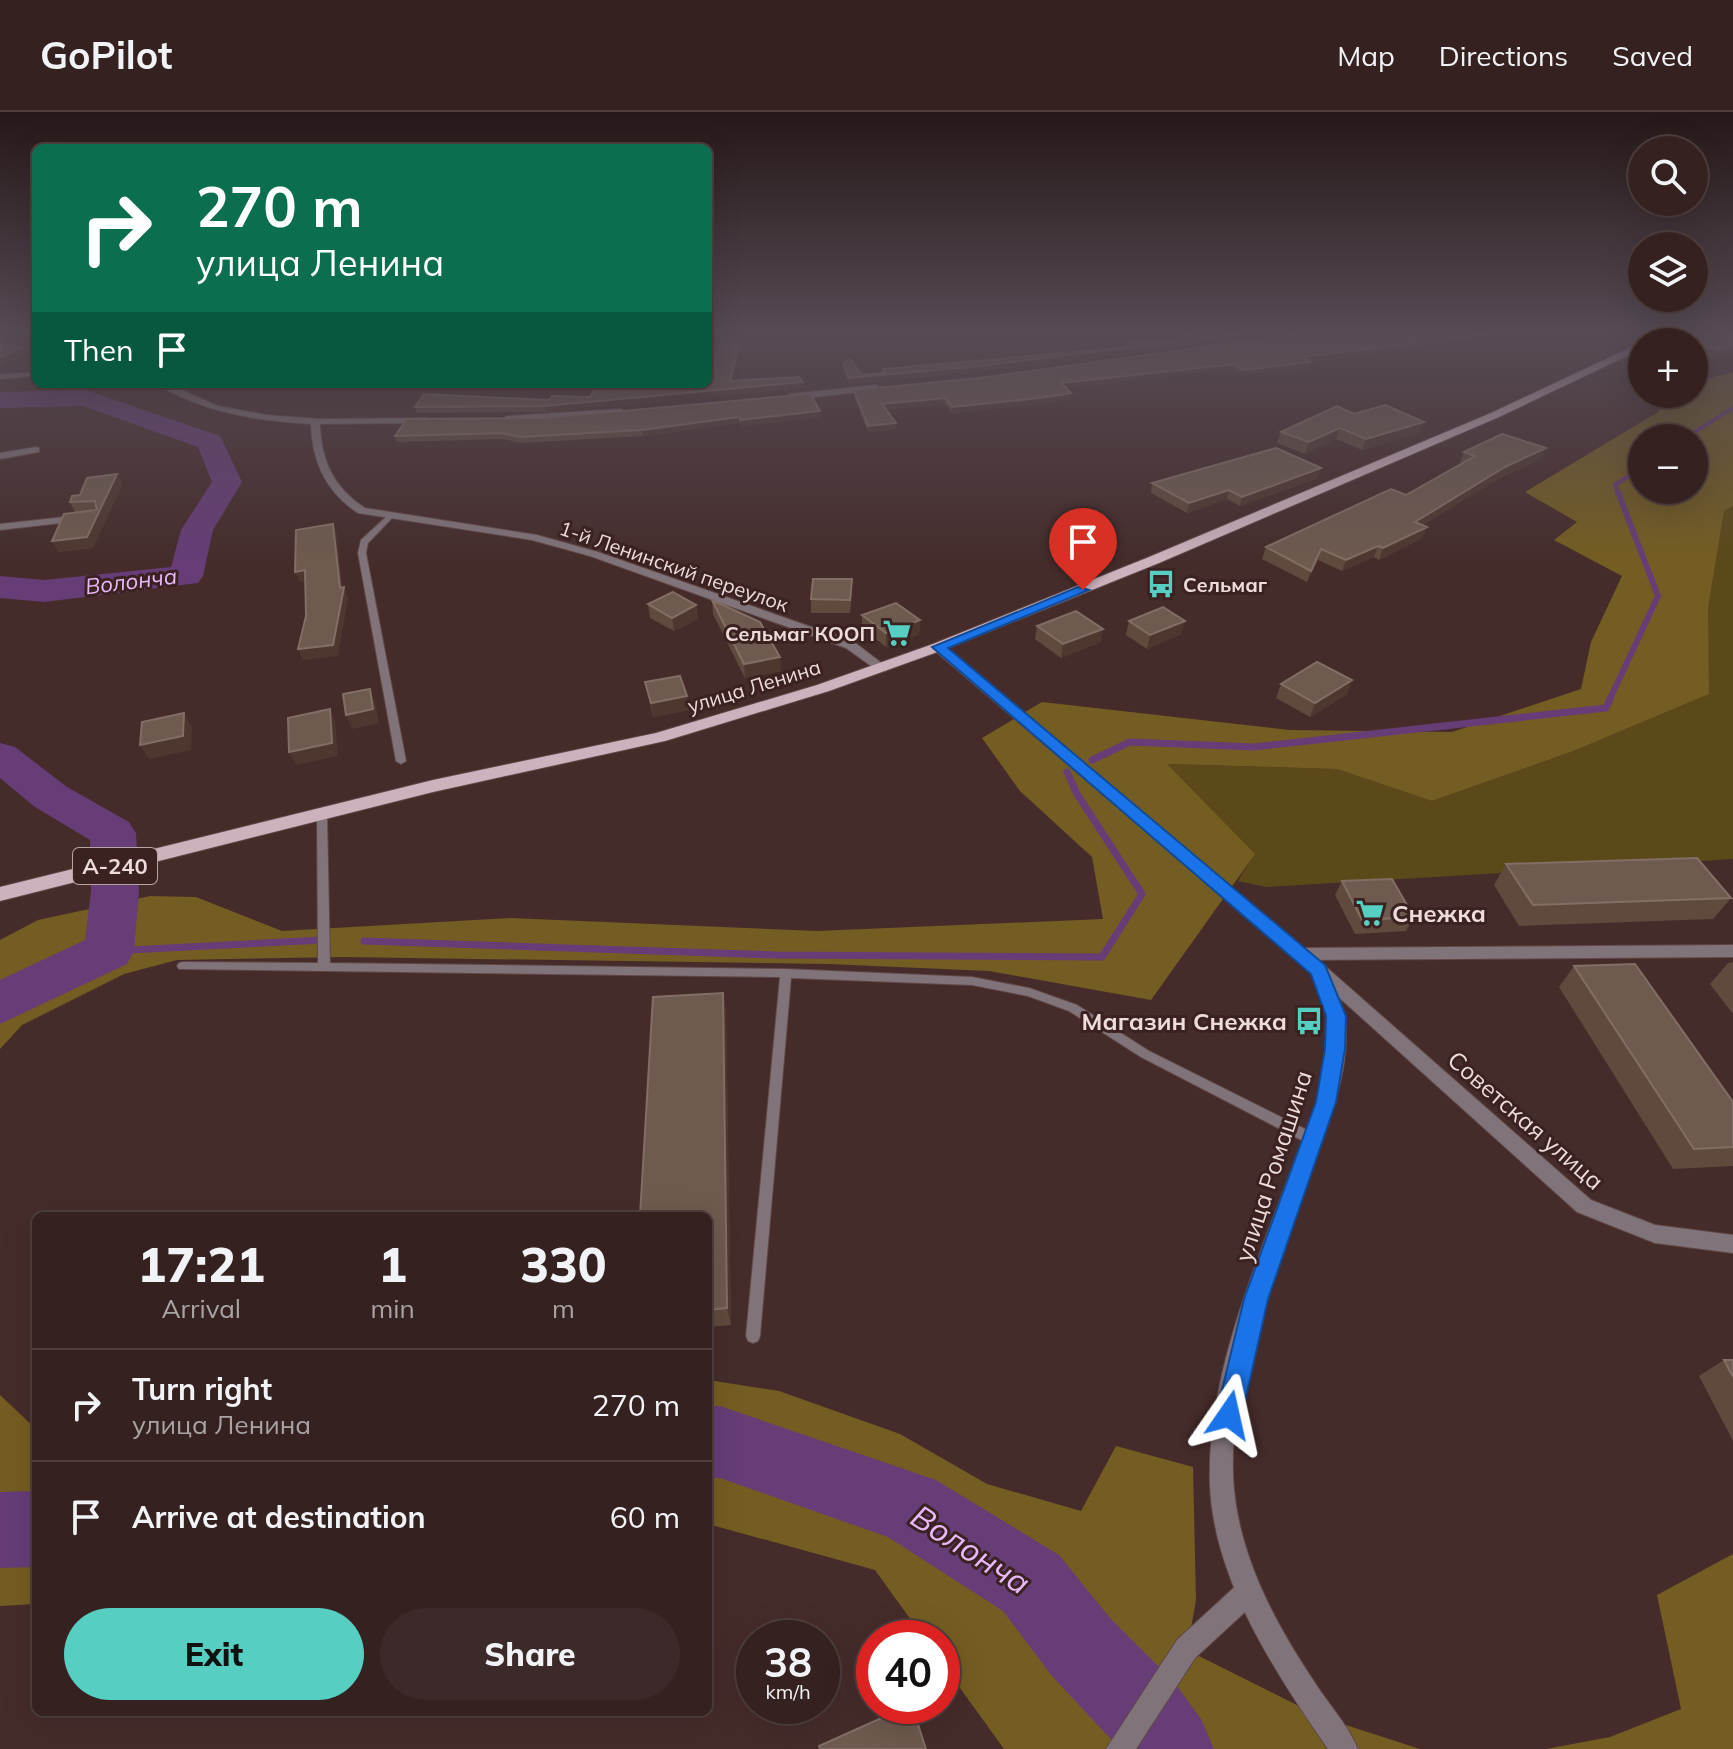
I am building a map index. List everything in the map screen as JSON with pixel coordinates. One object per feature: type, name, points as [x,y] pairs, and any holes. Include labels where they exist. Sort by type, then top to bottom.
[{"type":"main road","name":"улица Ленина","points":[[0,894],[718,721],[938,647],[1414,450],[1502,409]]},
{"type":"street","points":[[223,409],[315,422],[441,420]]},
{"type":"street","points":[[501,419],[625,411]]},
{"type":"street","name":"1-й Ленинский переулок","points":[[315,422],[317,460],[350,504],[390,516],[533,537],[594,554],[850,645],[882,668]]},
{"type":"street","points":[[0,456],[36,450]]},
{"type":"street","points":[[0,527],[96,516]]},
{"type":"street","points":[[938,647],[1319,970]]},
{"type":"street","points":[[1299,954],[1733,951]]},
{"type":"street","name":"улица Ромашина","points":[[1319,970],[1336,1016],[1335,1049],[1326,1102],[1256,1299],[1224,1443],[1224,1502],[1232,1546],[1248,1592],[1321,1717],[1344,1749]]},
{"type":"street","name":"Советская улица","points":[[1319,970],[1584,1206],[1655,1234],[1733,1244]]},
{"type":"street","points":[[1126,1738],[1186,1649],[1248,1592]]},
{"type":"lane","points":[[390,516],[364,542],[362,553],[401,761]]},
{"type":"lane","points":[[322,814],[324,966]]},
{"type":"lane","points":[[183,966],[786,973],[972,981],[1029,992],[1073,1008],[1145,1054],[1312,1139]]},
{"type":"lane","points":[[753,1336],[786,973]]},
{"type":"shaded area","points":[[1659,409],[1733,409],[1733,506],[1724,511],[1708,609],[1709,694],[1571,752],[1432,801],[1337,769],[1167,764],[1255,854],[1151,1000],[989,971],[829,964],[344,957],[177,960],[124,974],[22,1025],[0,1049],[0,940],[38,920],[150,896],[196,897],[282,931],[510,918],[817,931],[1103,919],[1092,857],[1020,791],[982,738],[1042,702],[1290,730],[1452,732],[1581,689],[1591,642],[1622,576],[1554,540],[1577,522],[1525,492],[1628,430],[1628,504],[1708,504],[1708,424],[1638,424]]},
{"type":"shaded area","points":[[1733,506],[1733,859],[1266,887],[1238,881],[1254,854],[1166,764],[1337,769],[1432,801],[1571,752],[1708,694],[1708,609],[1724,510]]},
{"type":"shaded area","points":[[712,1381],[779,1391],[900,1434],[987,1484],[1081,1511],[1116,1446],[1193,1467],[1196,1600],[1187,1650],[1321,1717],[1420,1749],[1004,1749],[960,1688],[960,1620],[911,1620],[875,1570],[712,1525]]},
{"type":"shaded area","points":[[0,1395],[32,1425],[32,1604],[0,1606]]},
{"type":"shaded area","points":[[1733,1554],[1733,1749],[1546,1749],[1610,1737],[1681,1709],[1657,1595]]},
{"type":"building","points":[[640,409],[820,411],[741,420],[739,417],[642,430],[520,437],[503,433],[395,436],[407,419],[545,418]]},
{"type":"building","points":[[862,409],[886,409],[896,423],[868,426]]},
{"type":"building","points":[[1330,409],[1344,409],[1354,414],[1370,409],[1395,409],[1424,422],[1366,439],[1340,428],[1309,442],[1281,432]]},
{"type":"building","points":[[1502,434],[1546,448],[1505,467],[1415,522],[1427,527],[1383,548],[1378,546],[1346,560],[1321,549],[1311,571],[1266,547],[1391,489],[1406,495],[1475,456],[1464,452]]},
{"type":"building","points":[[1276,448],[1321,468],[1242,497],[1229,490],[1189,503],[1152,483]]},
{"type":"building","points":[[117,474],[87,537],[52,541],[64,514],[97,510],[95,501],[70,502],[72,496],[80,495],[87,478]]},
{"type":"building","points":[[333,524],[340,588],[344,587],[333,645],[298,649],[306,616],[305,570],[295,572],[296,530]]},
{"type":"building","points":[[813,579],[852,579],[850,600],[811,599]]},
{"type":"building","points":[[673,592],[696,605],[672,618],[648,604]]},
{"type":"building","points":[[712,600],[760,622],[780,657],[744,664]]},
{"type":"building","points":[[896,603],[920,620],[886,633],[862,615]]},
{"type":"building","points":[[1163,607],[1185,621],[1150,635],[1129,621]]},
{"type":"building","points":[[1076,611],[1103,629],[1063,644],[1037,626]]},
{"type":"building","points":[[1317,662],[1352,680],[1315,703],[1281,684]]},
{"type":"building","points":[[680,676],[687,696],[651,703],[645,682]]},
{"type":"building","points":[[370,689],[373,709],[346,715],[343,694]]},
{"type":"building","points":[[330,709],[332,743],[289,752],[288,718]]},
{"type":"building","points":[[184,713],[183,736],[140,745],[142,722]]},
{"type":"building","points":[[1697,858],[1731,898],[1533,905],[1506,864]]},
{"type":"building","points":[[1392,879],[1414,917],[1362,920],[1342,881]]},
{"type":"building","points":[[1635,964],[1733,1102],[1733,1147],[1694,1149],[1574,966]]},
{"type":"building","points":[[723,993],[727,1308],[712,1310],[712,1212],[640,1212],[653,997]]},
{"type":"building","points":[[1724,1360],[1733,1360],[1733,1377]]},
{"type":"building","points":[[868,1724],[918,1724],[926,1749],[820,1749],[819,1746]]},
{"type":"waterway","name":"Волонча","points":[[0,587],[44,591],[186,576],[197,530],[227,482],[210,442],[118,409]]},
{"type":"waterway","points":[[1707,424],[1731,409]]},
{"type":"waterway","points":[[1619,494],[1615,485],[1628,476]]},
{"type":"waterway","points":[[1609,701],[1658,596],[1618,492]]},
{"type":"waterway","points":[[1092,760],[1130,742],[1254,747],[1606,708],[1610,699]]},
{"type":"waterway","name":"Волонча","points":[[0,756],[51,797],[113,833],[115,891],[109,951],[0,1003]]},
{"type":"waterway","points":[[364,941],[775,955],[1102,957],[1142,894],[1077,794],[1067,772]]},
{"type":"waterway","points":[[109,951],[322,940]]},
{"type":"waterway","name":"Волонча","points":[[712,1442],[720,1442],[909,1507],[1031,1583],[1081,1647],[1144,1712],[1171,1749]]},
{"type":"waterway","name":"Волонча","points":[[0,1530],[32,1529]]},
{"type":"place","name":"Сельмаг","points":[[1161,584]]},
{"type":"place","name":"Сельмаг КООП","points":[[897,633]]},
{"type":"place","name":"Снежка","points":[[1370,913]]},
{"type":"place","name":"Магазин Снежка","points":[[1309,1021]]},
{"type":"route","points":[[1083,590],[938,647],[1319,970],[1336,1016],[1335,1049],[1326,1102],[1256,1299],[1229,1415]]}]
